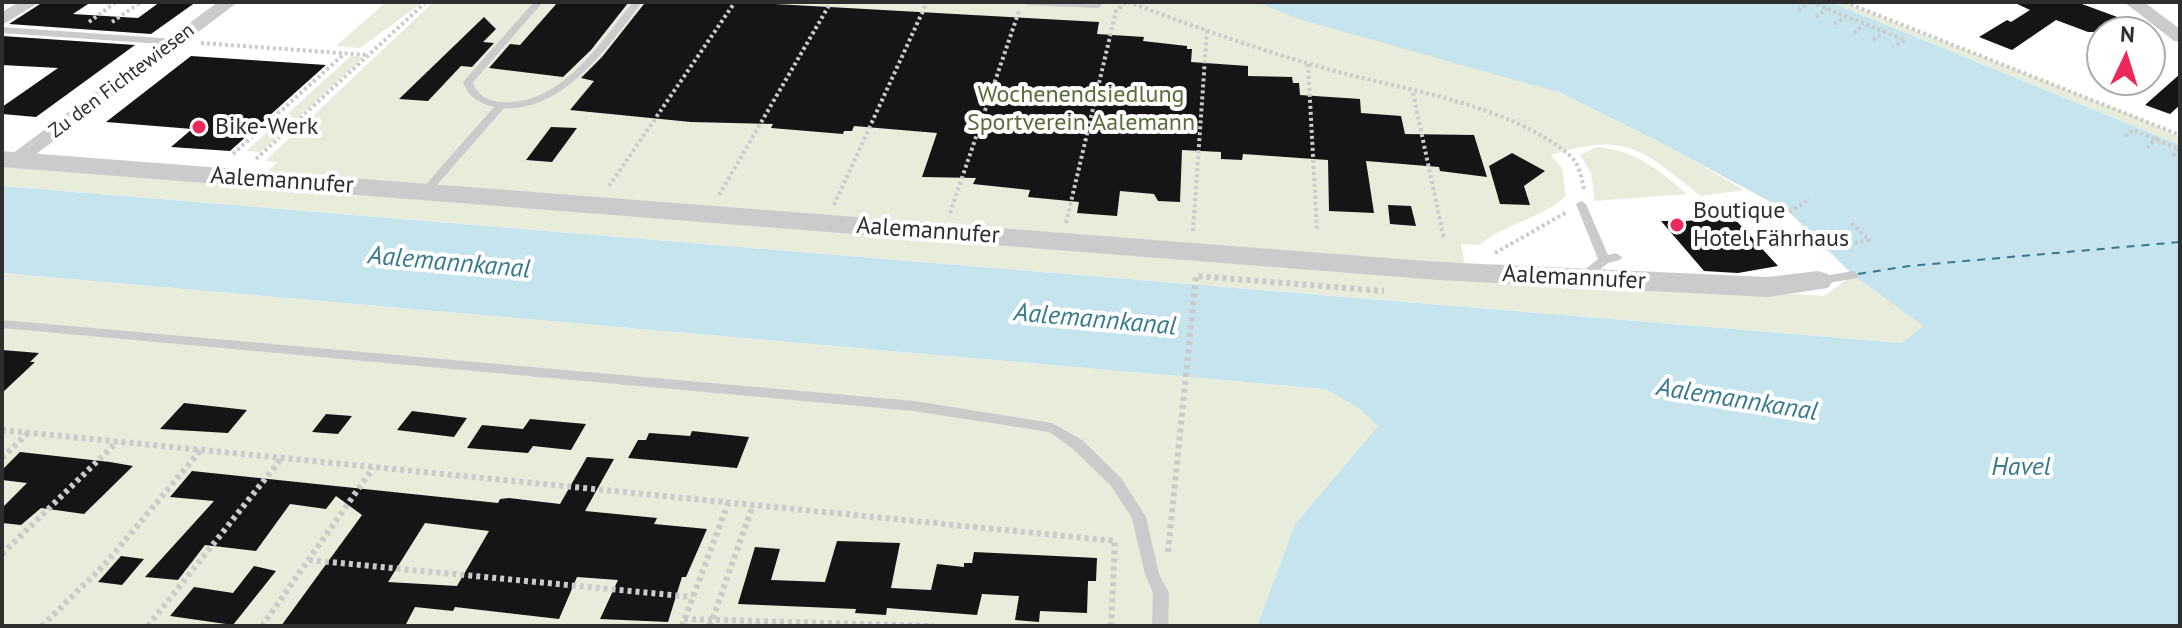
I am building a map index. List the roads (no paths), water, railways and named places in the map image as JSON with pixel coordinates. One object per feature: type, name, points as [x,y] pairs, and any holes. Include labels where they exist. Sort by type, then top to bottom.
[{"type":"street","points":[[2,20],[31,2]]},
{"type":"street","name":"Zu den Fichtewiesen","points":[[9,160],[229,2]]},
{"type":"street","points":[[2133,2],[2180,37]]},
{"type":"street","name":"Aalemannufer","points":[[9,160],[234,166],[425,192],[1463,272],[1600,265],[1767,287],[1818,281]]},
{"type":"lane","points":[[539,2],[468,82],[469,90],[477,96],[500,106],[519,104],[566,85],[638,2]]},
{"type":"lane","points":[[1024,2],[1098,5]]},
{"type":"lane","points":[[2,30],[176,42]]},
{"type":"lane","points":[[425,192],[500,106]]},
{"type":"lane","points":[[1581,204],[1600,265]]},
{"type":"lane","name":"Aalemannufer","points":[[1818,281],[1853,275]]},
{"type":"lane","points":[[2,324],[914,406],[1052,428],[1077,444],[1116,482],[1139,517],[1152,574],[1161,593],[1160,626]]},
{"type":"water","points":[[1255,2],[1830,2],[2180,145],[2180,626],[1257,626],[1295,524],[1378,426],[1359,408],[1325,389],[2,273],[2,186],[1902,343],[1923,326],[1853,275],[1789,212],[1561,93],[1302,20]]},
{"type":"place","name":"Bike-Werk","points":[[199,127]]},
{"type":"place","name":"Boutique Hotel Fährhaus","points":[[1677,225]]},
{"type":"park label","name":"Wochenendsiedlung Sportverein Aalemann","points":[[1081,109]]},
{"type":"water label","name":"Aalemannkanal","points":[[449,263]]},
{"type":"water label","name":"Aalemannkanal","points":[[1095,320]]},
{"type":"water label","name":"Aalemannkanal","points":[[1737,400]]},
{"type":"water label","name":"Havel","points":[[2021,468]]}]
